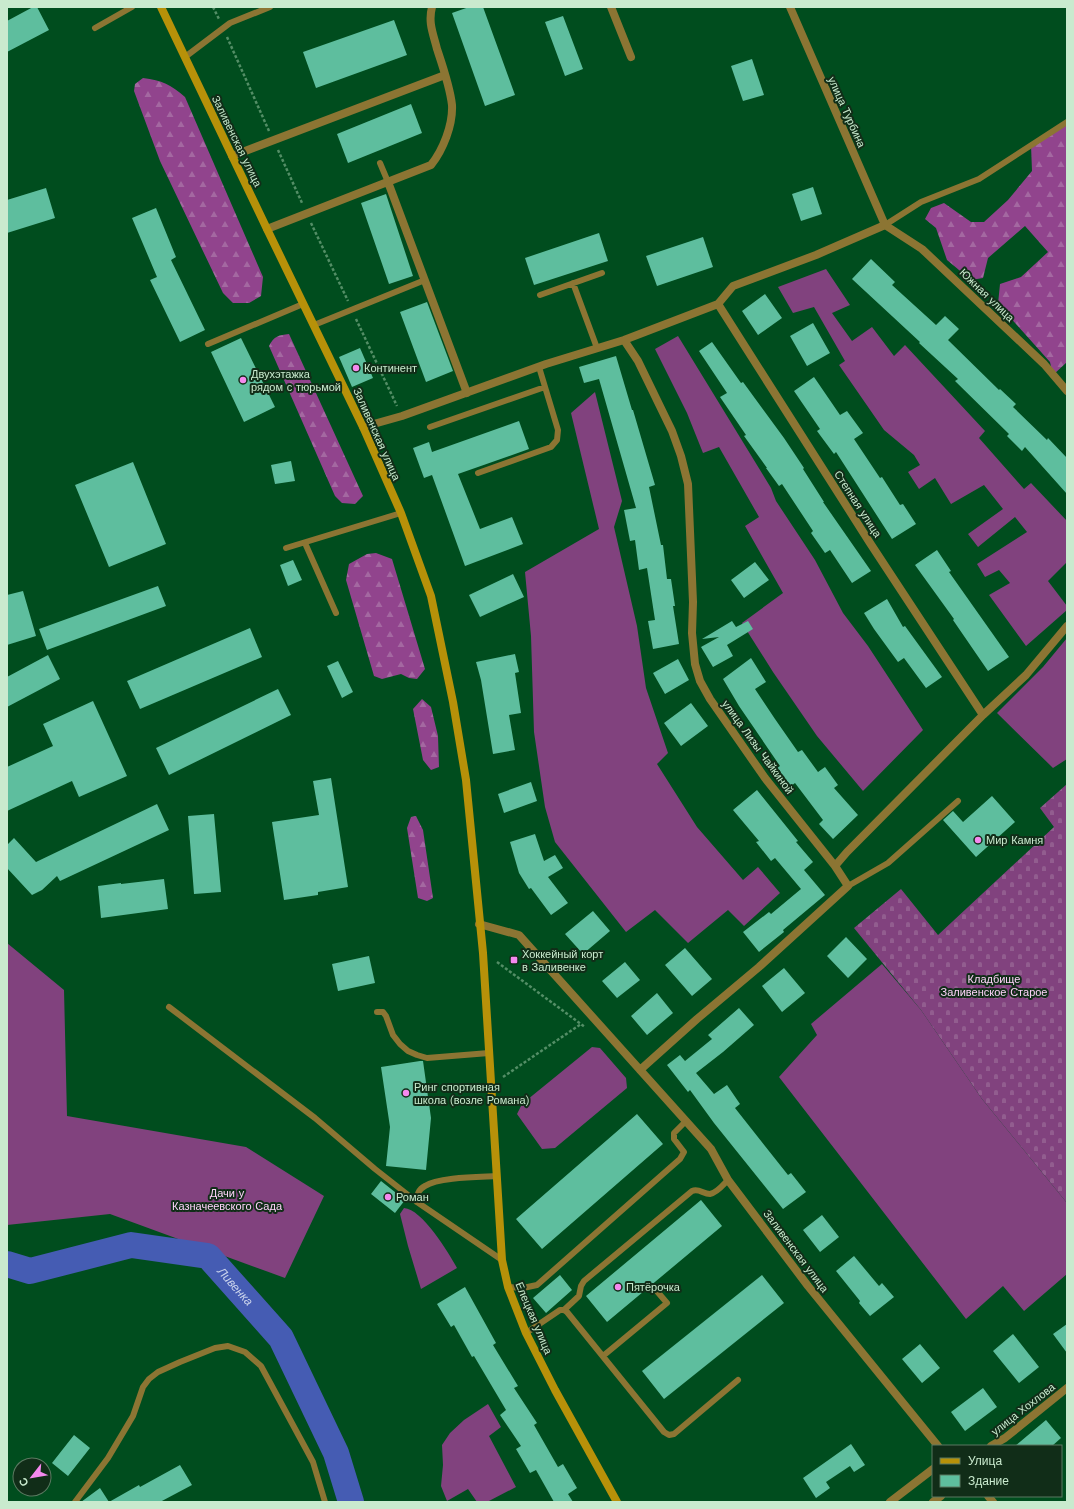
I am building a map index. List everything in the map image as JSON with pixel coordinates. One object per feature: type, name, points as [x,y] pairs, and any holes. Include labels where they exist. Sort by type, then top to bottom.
[{"type":"street","name":"Заливенская улица","points":[[161,7],[363,427],[402,514],[431,596],[453,702],[466,780],[479,924],[519,935],[711,1149],[728,1180],[808,1286],[937,1445]]},
{"type":"street","points":[[267,229],[431,165],[436,159],[451,119],[452,105],[430,24],[432,7]]},
{"type":"street","points":[[611,7],[631,57]]},
{"type":"street","name":"улица Турбина","points":[[790,7],[884,225]]},
{"type":"street","points":[[232,156],[445,75]]},
{"type":"street","points":[[388,182],[467,393]]},
{"type":"street","points":[[363,427],[402,416],[539,367],[624,340],[718,304],[733,286],[816,255],[884,225]]},
{"type":"street","name":"Южная улица","points":[[884,225],[922,249],[1044,364],[1067,391]]},
{"type":"street","name":"Степная улица","points":[[718,304],[870,543],[983,715]]},
{"type":"street","name":"улица Лизы Чайкиной","points":[[624,340],[638,361],[672,430],[681,456],[688,484],[693,602],[692,633],[695,664],[700,682],[710,699],[765,778],[835,866],[848,886]]},
{"type":"street","points":[[835,866],[852,846],[983,715],[1026,675],[1067,626]]},
{"type":"street","points":[[640,1070],[697,1019],[759,967],[848,886]]},
{"type":"street","name":"Елецкая улица","points":[[479,924],[483,953],[502,1260],[508,1287],[526,1333],[555,1390],[617,1502]]},
{"type":"street","name":"улица Хохлова","points":[[993,1445],[1005,1438],[1067,1388]]},
{"type":"street","points":[[890,1502],[932,1470]]},
{"type":"lane","points":[[95,28],[132,7]]},
{"type":"lane","points":[[185,57],[230,23],[270,7]]},
{"type":"lane","points":[[884,225],[921,202],[979,179],[1067,122]]},
{"type":"lane","points":[[380,162],[388,182]]},
{"type":"lane","points":[[540,294],[602,273]]},
{"type":"lane","points":[[314,325],[425,280]]},
{"type":"lane","points":[[573,283],[597,348]]},
{"type":"lane","points":[[208,344],[303,304]]},
{"type":"lane","points":[[478,473],[551,447],[554,444],[558,435],[558,430],[539,367]]},
{"type":"lane","points":[[430,427],[545,387]]},
{"type":"lane","points":[[286,548],[402,514]]},
{"type":"lane","points":[[305,543],[336,613]]},
{"type":"lane","points":[[848,886],[888,863],[958,801]]},
{"type":"lane","points":[[169,1007],[315,1118],[375,1169],[417,1202],[502,1260]]},
{"type":"lane","points":[[377,1012],[383,1012],[386,1016],[393,1035],[400,1044],[408,1051],[417,1055],[427,1058],[489,1053]]},
{"type":"lane","points":[[508,1287],[523,1288],[537,1285],[680,1159],[684,1152],[674,1139],[674,1133],[686,1121]]},
{"type":"lane","points":[[417,1202],[416,1197],[423,1186],[433,1182],[496,1176]]},
{"type":"lane","points":[[526,1333],[560,1310],[564,1310],[579,1296],[581,1286],[584,1281],[692,1191],[697,1190],[710,1194],[728,1180]]},
{"type":"lane","points":[[603,1356],[667,1303],[655,1289]]},
{"type":"lane","points":[[564,1310],[664,1432],[669,1435],[674,1434],[738,1380]]},
{"type":"lane","points":[[75,1502],[108,1458],[133,1416],[143,1387],[148,1379],[158,1372],[180,1362],[215,1348],[228,1346],[245,1352],[261,1366],[313,1462],[325,1502]]},
{"type":"path","points":[[497,962],[589,1030]]},
{"type":"path","points":[[503,1077],[581,1024]]},
{"type":"green space","points":[[143,78],[156,80],[166,84],[185,97],[263,277],[261,296],[249,303],[233,303],[223,293],[160,161],[134,91],[135,84]]},
{"type":"green space","points":[[1067,122],[1067,362],[1053,375],[1050,362],[998,304],[1000,284],[1021,277],[1048,252],[1025,226],[988,258],[983,278],[971,280],[947,260],[936,228],[925,219],[931,208],[944,203],[971,222],[984,222],[1008,200],[1032,171],[1031,145]]},
{"type":"green space","points":[[826,269],[850,305],[832,313],[852,341],[872,327],[894,356],[905,345],[985,431],[979,438],[1024,489],[1031,483],[1067,521],[1067,562],[1048,581],[1067,606],[1067,610],[1026,646],[989,595],[1010,583],[999,570],[985,577],[977,564],[1027,532],[1015,517],[978,547],[968,534],[1003,509],[984,485],[951,504],[935,478],[919,489],[908,472],[920,465],[914,455],[884,430],[839,365],[845,361],[814,307],[793,313],[778,287]]},
{"type":"green space","points":[[289,334],[363,496],[355,504],[342,503],[335,496],[269,346],[277,337]]},
{"type":"green space","points":[[678,336],[771,488],[776,501],[815,560],[843,613],[868,646],[923,730],[863,791],[817,736],[773,672],[742,623],[783,593],[745,526],[759,517],[719,447],[703,453],[687,413],[655,349]]},
{"type":"green space","points":[[595,392],[622,501],[614,527],[637,626],[646,688],[668,753],[657,764],[697,827],[743,880],[758,867],[780,893],[744,926],[728,910],[688,943],[655,910],[626,932],[555,842],[545,807],[534,732],[531,636],[525,572],[599,529],[571,413]]},
{"type":"green space","points":[[376,553],[392,559],[425,669],[417,679],[409,678],[401,674],[382,679],[374,676],[346,580],[349,564],[367,554]]},
{"type":"green space","points":[[1067,638],[1067,759],[1053,768],[997,713],[1043,667]]},
{"type":"green space","points":[[422,699],[431,707],[438,736],[439,767],[431,770],[423,760],[413,709]]},
{"type":"green space","name":"Кладбище Заливенское Старое","points":[[1067,784],[1067,1203],[982,1099],[921,1010],[854,928],[901,889],[938,935],[1054,827],[1040,808]]},
{"type":"green space","points":[[416,816],[423,830],[433,898],[427,901],[418,898],[407,828],[411,817]]},
{"type":"green space","name":"Дачи у Казначеевского Сада","points":[[7,943],[64,990],[67,1116],[246,1147],[324,1196],[285,1278],[110,1214],[7,1225]]},
{"type":"green space","points":[[882,964],[921,1010],[982,1099],[1067,1203],[1067,1274],[1024,1311],[1003,1286],[966,1319],[779,1077],[817,1035],[811,1024]]},
{"type":"green space","points":[[592,1047],[600,1048],[626,1078],[627,1088],[555,1148],[542,1149],[517,1114],[522,1104]]},
{"type":"green space","points":[[404,1208],[411,1210],[427,1223],[448,1252],[457,1268],[421,1289],[400,1214]]},
{"type":"green space","points":[[488,1404],[501,1427],[489,1436],[516,1487],[487,1502],[477,1502],[468,1489],[447,1501],[441,1486],[443,1465],[442,1445],[450,1433],[464,1420]]},
{"type":"building","points":[[33,7],[37,7],[49,30],[7,52],[7,21]]},
{"type":"building","points":[[469,7],[483,7],[515,95],[485,106],[452,13]]},
{"type":"building","points":[[563,16],[583,69],[565,76],[545,22]]},
{"type":"building","points":[[394,20],[407,55],[316,88],[303,52]]},
{"type":"building","points":[[752,59],[764,95],[743,101],[731,66]]},
{"type":"building","points":[[411,104],[422,133],[348,163],[337,134]]},
{"type":"building","points":[[813,187],[822,214],[801,221],[792,194]]},
{"type":"building","points":[[46,188],[55,218],[7,233],[7,200]]},
{"type":"building","points":[[386,194],[413,276],[389,284],[361,203]]},
{"type":"building","points":[[156,208],[176,257],[171,260],[205,330],[180,342],[150,280],[157,277],[132,218]]},
{"type":"building","points":[[599,233],[608,261],[534,285],[525,258]]},
{"type":"building","points":[[703,237],[713,267],[657,286],[646,256]]},
{"type":"building","points":[[871,259],[895,282],[892,285],[936,325],[945,316],[959,329],[948,340],[999,390],[1000,389],[1016,404],[1013,407],[1047,440],[1048,438],[1067,458],[1067,494],[1025,447],[1022,451],[1007,436],[1009,434],[955,381],[958,379],[852,279]]},
{"type":"building","points":[[765,294],[782,318],[758,335],[742,311]]},
{"type":"building","points":[[427,302],[453,371],[426,382],[400,312]]},
{"type":"building","points":[[813,323],[830,353],[807,366],[790,336]]},
{"type":"building","name":"Двухэтажка рядом с тюрьмой","points":[[241,338],[275,407],[244,422],[211,352]]},
{"type":"building","points":[[712,342],[741,383],[743,382],[784,438],[804,468],[803,469],[823,502],[871,571],[852,583],[830,550],[825,553],[811,533],[813,531],[782,484],[779,486],[766,468],[720,397],[727,393],[699,351]]},
{"type":"building","name":"Континент","points":[[360,348],[373,378],[352,387],[339,357]]},
{"type":"building","points":[[616,356],[655,485],[649,487],[661,545],[663,545],[667,579],[671,579],[675,606],[673,606],[679,644],[653,649],[648,621],[655,620],[647,568],[639,570],[635,540],[630,541],[624,510],[636,508],[599,379],[584,383],[579,367]]},
{"type":"building","points":[[814,377],[840,415],[847,411],[863,433],[854,439],[880,478],[882,477],[900,505],[903,504],[916,524],[892,539],[836,452],[834,454],[817,431],[820,429],[794,391]]},
{"type":"building","points":[[519,421],[529,449],[458,474],[480,529],[512,517],[523,544],[465,566],[432,475],[424,478],[413,448],[429,442],[432,452]]},
{"type":"building","points":[[291,461],[295,481],[275,484],[271,465]]},
{"type":"building","points":[[133,462],[166,544],[109,567],[75,485]]},
{"type":"building","points":[[937,550],[951,571],[949,572],[1009,657],[988,671],[953,620],[954,619],[915,565]]},
{"type":"building","points":[[293,560],[302,580],[288,586],[280,565]]},
{"type":"building","points":[[755,562],[769,580],[744,598],[731,580]]},
{"type":"building","points":[[513,574],[524,597],[480,617],[469,595]]},
{"type":"building","points":[[158,586],[166,606],[47,650],[39,629]]},
{"type":"building","points":[[23,591],[36,636],[7,645],[7,595]]},
{"type":"building","points":[[887,599],[903,627],[905,626],[942,677],[926,688],[904,658],[898,662],[864,613]]},
{"type":"building","points":[[732,621],[736,627],[748,621],[753,629],[727,645],[733,656],[713,667],[701,647],[719,637],[702,639]]},
{"type":"building","points":[[250,628],[262,657],[140,709],[127,681]]},
{"type":"building","points":[[515,654],[519,672],[515,673],[521,713],[509,715],[515,750],[493,754],[481,680],[476,662]]},
{"type":"building","points":[[48,655],[60,679],[7,707],[7,677]]},
{"type":"building","points":[[751,658],[766,682],[755,689],[775,719],[798,752],[802,750],[818,772],[825,767],[838,785],[834,788],[858,815],[833,839],[819,824],[823,820],[795,783],[791,786],[777,768],[780,766],[739,706],[723,679]]},
{"type":"building","points":[[678,659],[689,680],[665,694],[653,673]]},
{"type":"building","points":[[338,661],[353,692],[342,698],[327,666]]},
{"type":"building","points":[[278,689],[291,715],[169,775],[156,748]]},
{"type":"building","points":[[93,701],[127,776],[79,797],[72,781],[7,811],[7,767],[53,746],[43,724]]},
{"type":"building","points":[[691,703],[708,726],[681,746],[664,723]]},
{"type":"building","points":[[331,778],[348,887],[318,892],[318,895],[284,900],[272,822],[319,815],[313,781]]},
{"type":"building","points":[[531,782],[537,801],[504,813],[498,794]]},
{"type":"building","points":[[757,790],[813,862],[804,870],[825,895],[783,930],[784,932],[759,952],[743,932],[769,912],[771,914],[801,889],[775,858],[771,861],[756,842],[759,841],[733,810]]},
{"type":"building","name":"Мир Камня","points":[[992,796],[1015,822],[976,857],[943,820],[953,811],[963,822]]},
{"type":"building","points":[[157,804],[169,830],[60,881],[57,876],[42,890],[32,895],[7,868],[7,845],[14,838],[36,862]]},
{"type":"building","points":[[214,814],[221,892],[194,894],[188,816]]},
{"type":"building","points":[[535,834],[544,861],[555,855],[563,868],[548,877],[568,903],[551,915],[531,888],[529,889],[519,873],[510,842]]},
{"type":"building","points":[[164,879],[168,909],[101,918],[98,886]]},
{"type":"building","points":[[593,911],[610,931],[583,954],[565,934]]},
{"type":"building","points":[[846,937],[867,959],[848,978],[827,956]]},
{"type":"building","points":[[685,948],[712,979],[692,996],[665,965]]},
{"type":"building","points":[[369,956],[375,983],[338,991],[332,964]]},
{"type":"building","points":[[625,962],[640,980],[617,998],[602,981]]},
{"type":"building","points":[[784,968],[805,993],[782,1012],[762,986]]},
{"type":"building","points":[[657,993],[673,1013],[647,1035],[631,1016]]},
{"type":"building","points":[[739,1008],[754,1025],[696,1073],[714,1094],[727,1085],[740,1104],[735,1108],[788,1175],[791,1173],[806,1192],[783,1209],[714,1123],[690,1090],[688,1092],[667,1065],[680,1055],[685,1061],[712,1039],[708,1035]]},
{"type":"building","points":[[423,1061],[431,1118],[426,1170],[386,1166],[390,1127],[381,1067]]},
{"type":"building","points":[[637,1114],[663,1144],[542,1249],[516,1219]]},
{"type":"building","name":"Роман","points":[[381,1181],[405,1200],[395,1213],[371,1194]]},
{"type":"building","points":[[701,1200],[722,1226],[607,1322],[586,1296]]},
{"type":"building","points":[[822,1215],[839,1237],[820,1252],[803,1230]]},
{"type":"building","points":[[854,1256],[879,1286],[882,1283],[894,1297],[870,1316],[836,1271]]},
{"type":"building","points":[[560,1275],[572,1290],[546,1313],[533,1298]]},
{"type":"building","points":[[762,1275],[784,1303],[664,1399],[642,1371]]},
{"type":"building","points":[[465,1287],[496,1343],[493,1345],[518,1386],[514,1388],[537,1423],[534,1425],[558,1467],[563,1464],[577,1488],[568,1494],[573,1502],[554,1502],[536,1470],[530,1473],[516,1449],[521,1446],[500,1415],[506,1410],[474,1356],[472,1357],[454,1325],[451,1327],[437,1304]]},
{"type":"building","points":[[1067,1324],[1067,1353],[1053,1334]]},
{"type":"building","points":[[1013,1334],[1039,1367],[1019,1383],[993,1351]]},
{"type":"building","points":[[920,1344],[940,1368],[922,1383],[902,1359]]},
{"type":"building","points":[[983,1388],[997,1407],[965,1431],[951,1412]]},
{"type":"building","points":[[1046,1420],[1061,1438],[1053,1445],[1016,1445]]},
{"type":"building","points":[[74,1435],[90,1448],[68,1476],[52,1463]]},
{"type":"building","points":[[851,1444],[865,1465],[854,1472],[850,1466],[826,1482],[830,1488],[816,1498],[803,1478]]},
{"type":"building","points":[[180,1465],[192,1485],[160,1502],[109,1502],[139,1485],[140,1487]]},
{"type":"building","points":[[100,1488],[109,1502],[81,1502]]},
{"type":"waterway","name":"Ливенка","points":[[7,1264],[30,1271],[131,1245],[208,1256],[281,1338],[336,1453],[351,1502]]},
{"type":"place","name":"Континент","points":[[356,368]]},
{"type":"place","name":"Двухэтажка рядом с тюрьмой","points":[[243,380]]},
{"type":"place","name":"Мир Камня","points":[[978,840]]},
{"type":"place","name":"Хоккейный корт в Заливенке","points":[[514,960]]},
{"type":"place","name":"Ринг спортивная школа (возле Романа)","points":[[406,1093]]},
{"type":"place","name":"Роман","points":[[388,1197]]},
{"type":"place","name":"Пятёрочка","points":[[618,1287]]}]
